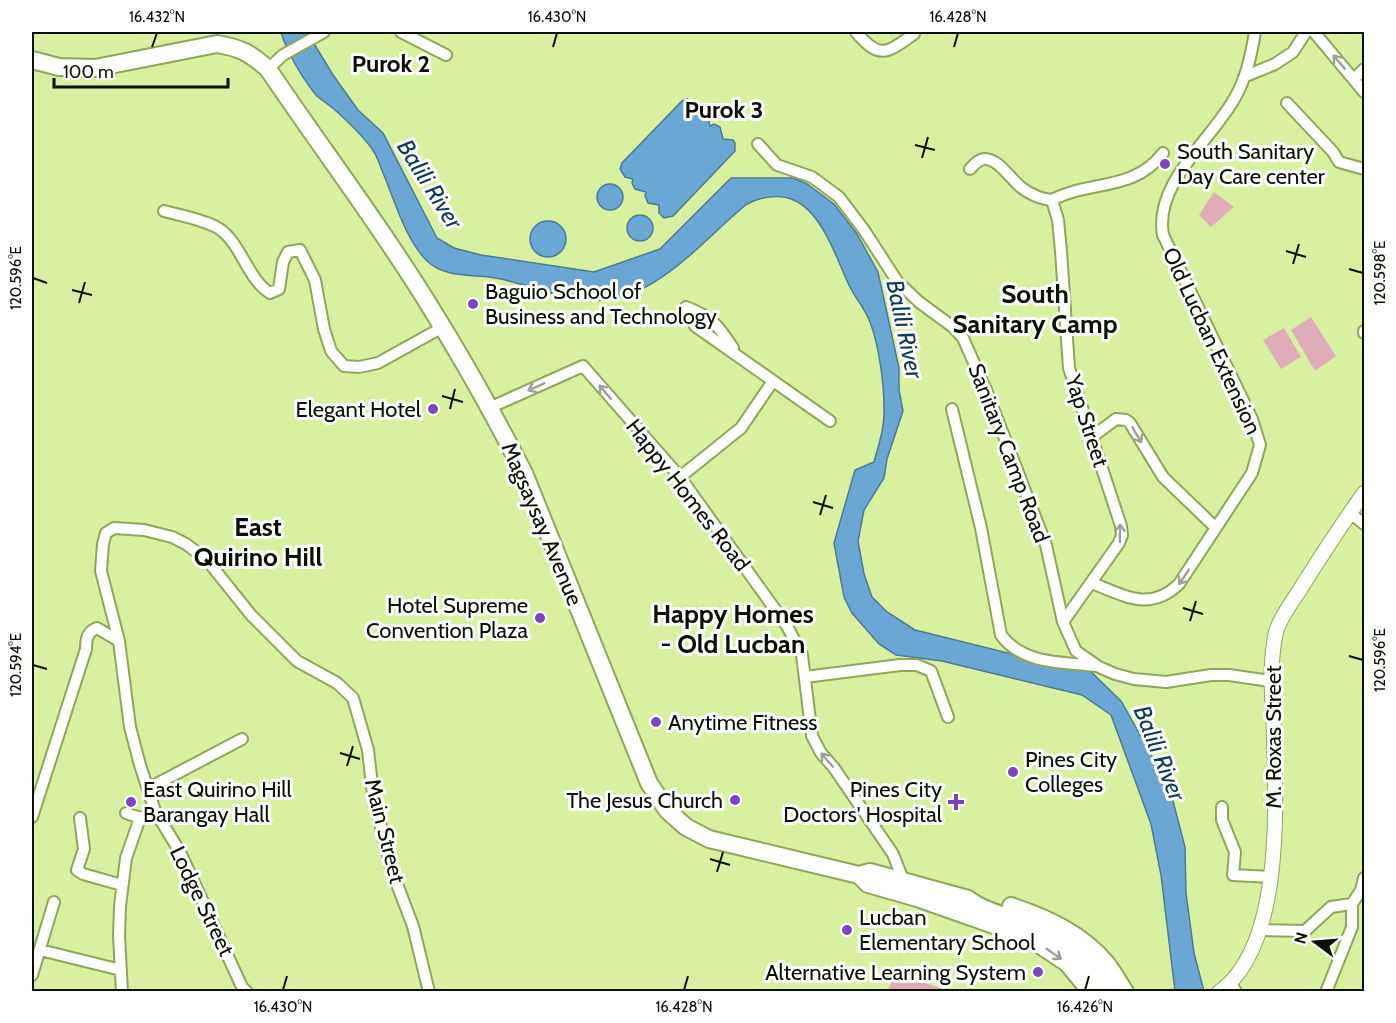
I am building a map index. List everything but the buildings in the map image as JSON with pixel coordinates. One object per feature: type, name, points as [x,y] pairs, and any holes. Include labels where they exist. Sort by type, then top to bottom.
[{"type":"highway","name":"Magsaysay Avenue","points":[[32,60],[59,67],[95,68],[217,44],[236,47],[250,53],[268,69],[410,275],[443,327],[489,408],[524,473],[649,783],[667,810],[686,827],[709,839],[859,875],[870,872],[972,902],[1030,925],[1066,945],[1081,958],[1107,992]]},
{"type":"highway","name":"Magsaysay Avenue","points":[[859,875],[868,884],[917,898],[1028,937],[1067,963],[1091,992]]},
{"type":"highway","points":[[972,902],[979,895],[1042,917],[1076,935],[1106,963],[1125,992]]},
{"type":"main road","name":"M. Roxas Street","points":[[1219,992],[1234,987],[1260,930],[1266,911],[1273,849],[1274,736],[1270,681],[1277,629],[1312,569],[1365,493]]},
{"type":"street","points":[[268,69],[288,52],[324,32]]},
{"type":"street","points":[[400,32],[446,55]]},
{"type":"street","points":[[856,32],[864,41],[879,50],[889,51],[914,34]]},
{"type":"street","name":"Old Lucban Extension","points":[[1092,582],[1142,600],[1167,596],[1179,584],[1252,473],[1260,445],[1252,419],[1163,235],[1161,223],[1163,208],[1172,186],[1234,101],[1246,76],[1255,32]]},
{"type":"street","points":[[1246,76],[1275,64],[1293,52],[1306,32]]},
{"type":"street","points":[[1314,32],[1365,92]]},
{"type":"street","points":[[1354,79],[1365,69]]},
{"type":"street","points":[[1287,103],[1333,152],[1339,162],[1365,169]]},
{"type":"street","name":"Sanitary Camp Road","points":[[758,144],[777,165],[812,177],[839,197],[864,230],[897,281],[963,338],[986,390],[1046,545],[1063,622],[1076,651],[1099,667],[1115,674],[1152,682],[1211,675],[1229,675],[1270,681]]},
{"type":"street","points":[[969,170],[982,159],[987,159],[1002,168],[1022,188],[1052,201],[1070,192],[1129,179],[1148,169],[1163,153]]},
{"type":"street","name":"Yap Street","points":[[1052,201],[1058,220],[1069,368],[1122,535],[1119,543],[1063,622]]},
{"type":"street","points":[[164,211],[219,229],[237,250],[261,287],[270,293],[279,289],[283,262],[288,252],[300,250],[315,279],[324,329],[332,351],[344,366],[359,367],[378,363],[443,327]]},
{"type":"street","points":[[686,307],[704,314],[720,328],[736,353]]},
{"type":"street","points":[[695,326],[830,421]]},
{"type":"street","name":"Happy Homes Road","points":[[489,408],[583,366],[680,477],[787,626],[802,655],[812,736],[821,753],[834,768],[893,854],[903,880]]},
{"type":"street","points":[[680,477],[741,428],[773,381]]},
{"type":"street","points":[[952,409],[981,528],[1001,635],[1007,644],[1024,655],[1040,660],[1099,667]]},
{"type":"street","points":[[1092,437],[1116,419],[1126,420],[1163,477],[1216,528]]},
{"type":"street","points":[[1350,513],[1365,524]]},
{"type":"street","name":"Main Street","points":[[119,641],[101,571],[101,553],[106,533],[119,527],[160,534],[186,544],[207,560],[251,615],[291,656],[337,683],[353,698],[368,750],[373,794],[392,870],[412,926],[429,992]]},
{"type":"street","points":[[32,817],[86,649],[86,639],[91,630],[97,628],[119,641]]},
{"type":"street","name":"Lodge Street","points":[[119,641],[130,728],[155,811],[180,852],[242,987],[248,992]]},
{"type":"street","points":[[806,677],[916,665],[931,671],[948,717]]},
{"type":"street","points":[[149,788],[242,739]]},
{"type":"street","points":[[1222,807],[1222,820],[1235,852],[1233,874],[1271,877]]},
{"type":"street","points":[[126,813],[140,818],[155,811]]},
{"type":"street","points":[[80,818],[84,849],[77,870],[83,874],[122,885]]},
{"type":"street","points":[[122,992],[118,936],[122,885],[126,858],[140,818]]},
{"type":"street","points":[[1326,992],[1352,927],[1352,904],[1365,878]]},
{"type":"street","points":[[32,969],[54,902]]},
{"type":"street","points":[[1260,930],[1305,932],[1331,908],[1352,904]]},
{"type":"street","points":[[40,950],[121,970]]},
{"type":"shaded area","points":[[1214,192],[1234,207],[1211,227],[1199,215]]},
{"type":"shaded area","points":[[1311,317],[1336,356],[1315,371],[1291,330]]},
{"type":"shaded area","points":[[1284,328],[1301,357],[1281,369],[1263,340]]},
{"type":"shaded area","points":[[895,972],[945,990],[888,991]]},
{"type":"water","points":[[281,32],[307,32],[358,110],[383,133],[437,238],[454,248],[481,255],[594,272],[660,249],[731,178],[793,178],[807,184],[834,204],[857,234],[878,272],[899,368],[899,390],[903,411],[887,459],[884,478],[864,510],[858,541],[864,574],[872,597],[887,612],[915,630],[1048,663],[1085,666],[1121,701],[1152,756],[1173,801],[1185,847],[1186,893],[1194,953],[1204,991],[1175,991],[1161,875],[1151,824],[1111,715],[1082,695],[942,661],[896,655],[879,644],[852,613],[844,597],[834,543],[855,470],[874,462],[884,422],[883,387],[870,322],[850,288],[824,230],[813,215],[801,204],[786,197],[768,197],[747,204],[693,253],[653,283],[631,294],[608,300],[584,300],[492,277],[444,271],[427,261],[419,252],[401,219],[374,152],[350,124],[316,95],[295,65]]},
{"type":"water","points":[[687,99],[695,103],[696,113],[701,111],[707,114],[710,126],[714,124],[720,127],[723,139],[733,140],[735,151],[673,216],[664,218],[659,213],[659,205],[648,203],[646,192],[635,189],[633,179],[625,177],[620,169],[622,163],[682,101]]},
{"type":"water","points":[[610,184],[619,188],[623,197],[619,206],[610,210],[601,206],[597,197],[601,188]]},
{"type":"water","points":[[640,215],[649,219],[653,228],[649,237],[640,241],[631,237],[627,228],[631,219]]},
{"type":"water","points":[[548,221],[561,226],[566,239],[561,252],[548,257],[535,252],[530,239],[535,226]]},
{"type":"place","name":"South Sanitary Day Care center","points":[[1165,164]]},
{"type":"place","name":"Baguio School of Business and Technology","points":[[473,304]]},
{"type":"place","name":"Elegant Hotel","points":[[433,409]]},
{"type":"place","name":"Hotel Supreme Convention Plaza","points":[[540,618]]},
{"type":"place","name":"Anytime Fitness","points":[[656,722]]},
{"type":"place","name":"Pines City Colleges","points":[[1013,772]]},
{"type":"place","name":"The Jesus Church","points":[[735,800]]},
{"type":"place","name":"East Quirino Hill Barangay Hall","points":[[131,802]]},
{"type":"place","name":"Pines City Doctors' Hospital","points":[[956,802]]},
{"type":"place","name":"Lucban Elementary School","points":[[847,930]]},
{"type":"place","name":"Alternative Learning System","points":[[1038,972]]},
{"type":"district","name":"Purok 2","points":[[391,63]]},
{"type":"district","name":"Purok 3","points":[[724,109]]},
{"type":"district","name":"South Sanitary Camp","points":[[1035,309]]},
{"type":"district","name":"East Quirino Hill","points":[[258,542]]},
{"type":"district","name":"Happy Homes - Old Lucban","points":[[733,629]]},
{"type":"water label","name":"Balili River","points":[[430,184]]},
{"type":"water label","name":"Balili River","points":[[905,329]]},
{"type":"water label","name":"Balili River","points":[[1160,753]]}]
